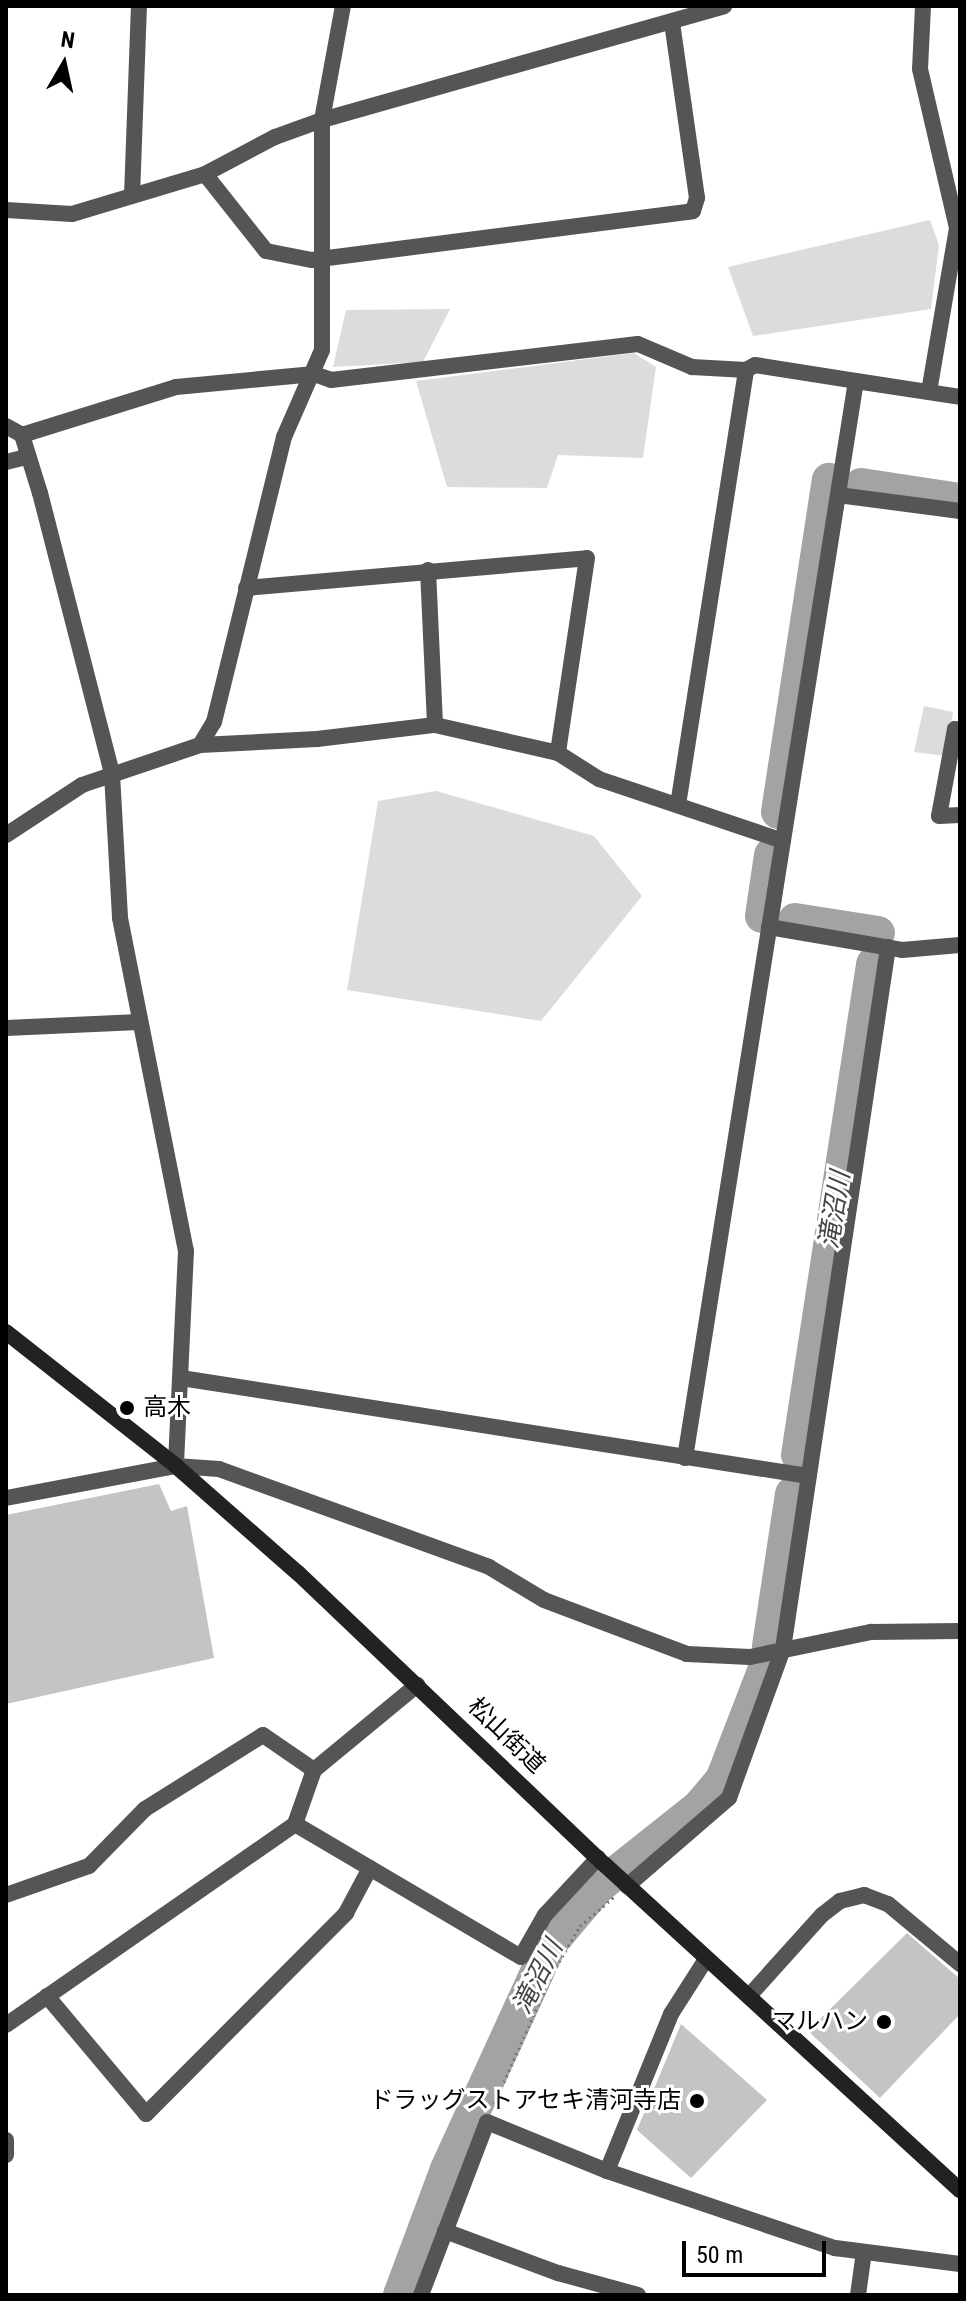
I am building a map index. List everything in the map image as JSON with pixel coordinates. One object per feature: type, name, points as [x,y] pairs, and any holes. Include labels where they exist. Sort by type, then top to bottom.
[{"type":"main road","name":"松山街道","points":[[6,1332],[176,1466],[417,1685],[706,1959],[960,2190]]},
{"type":"street","points":[[132,196],[139,6]]},
{"type":"street","points":[[200,745],[214,722],[284,437],[322,350],[325,256],[322,120],[343,6]]},
{"type":"street","points":[[6,210],[72,214],[205,174],[275,137],[322,120],[724,6]]},
{"type":"street","points":[[923,6],[920,69],[957,228],[929,392]]},
{"type":"street","points":[[205,174],[266,251],[312,260],[693,211],[697,198],[672,22]]},
{"type":"street","points":[[6,426],[22,435],[176,387],[314,374],[331,380],[638,344],[692,367],[746,370],[755,365],[960,397]]},
{"type":"street","points":[[678,805],[746,370]]},
{"type":"street","points":[[685,1458],[856,381]]},
{"type":"street","points":[[22,435],[112,774],[120,918],[186,1251],[176,1466]]},
{"type":"street","points":[[6,462],[26,457]]},
{"type":"street","points":[[838,495],[960,511]]},
{"type":"street","points":[[246,588],[587,558],[558,753]]},
{"type":"street","points":[[428,570],[435,725]]},
{"type":"street","points":[[6,835],[82,785],[200,745],[317,739],[435,725],[558,753],[599,779],[783,841]]},
{"type":"street","points":[[960,730],[955,729],[939,816],[960,815]]},
{"type":"street","points":[[769,927],[888,947],[960,945]]},
{"type":"street","points":[[624,1883],[729,1798],[783,1649],[888,947]]},
{"type":"street","points":[[6,1028],[139,1022]]},
{"type":"street","points":[[181,1378],[808,1476]]},
{"type":"street","points":[[6,1498],[176,1466],[219,1469],[489,1567],[544,1600],[687,1654],[750,1657],[871,1632],[960,1631]]},
{"type":"street","points":[[6,2025],[295,1824],[314,1770],[417,1685]]},
{"type":"street","points":[[6,1895],[89,1866],[145,1809],[263,1735],[314,1770]]},
{"type":"street","points":[[295,1824],[521,1957],[561,1895],[601,1861]]},
{"type":"street","points":[[47,1996],[146,2114],[346,1913],[370,1868]]},
{"type":"street","points":[[749,1996],[822,1915],[840,1901],[864,1895],[888,1904],[960,1964]]},
{"type":"street","points":[[607,2171],[671,2014],[706,1959]]},
{"type":"street","points":[[421,2295],[487,2122],[607,2171],[835,2248],[960,2264]]},
{"type":"street","points":[[6,2140],[6,2155]]},
{"type":"street","points":[[445,2231],[558,2273],[638,2295]]},
{"type":"street","points":[[858,2295],[864,2252]]},
{"type":"path","points":[[487,2122],[553,1972],[580,1926],[624,1883]]},
{"type":"shaded area","points":[[930,220],[939,245],[931,309],[753,336],[728,267]]},
{"type":"shaded area","points":[[450,309],[423,362],[333,367],[346,310]]},
{"type":"shaded area","points":[[634,353],[656,367],[643,458],[558,455],[547,488],[447,487],[416,381]]},
{"type":"shaded area","points":[[924,706],[953,712],[946,756],[914,752]]},
{"type":"shaded area","points":[[436,791],[594,836],[642,896],[541,1021],[347,990],[378,801]]},
{"type":"building","points":[[159,1484],[171,1511],[187,1506],[214,1658],[6,1704],[6,1515]]},
{"type":"building","name":"マルハン","points":[[907,1933],[960,1979],[960,2014],[880,2098],[808,2031]]},
{"type":"building","points":[[681,2024],[767,2100],[691,2178],[637,2130]]},
{"type":"waterway","points":[[778,812],[829,480]]},
{"type":"waterway","points":[[861,485],[960,500]]},
{"type":"waterway","points":[[762,916],[771,855]]},
{"type":"waterway","points":[[795,920],[878,933]]},
{"type":"waterway","name":"滝沼川","points":[[798,1455],[873,964]]},
{"type":"waterway","name":"滝沼川","points":[[769,1646],[792,1494]]},
{"type":"waterway","name":"滝沼川","points":[[400,2295],[447,2169],[550,1944],[598,1887],[699,1807],[722,1780],[766,1666]]},
{"type":"place","name":"高木","points":[[127,1408]]},
{"type":"place","name":"マルハン","points":[[884,2022]]},
{"type":"place","name":"ドラッグストアセキ清河寺店","points":[[697,2101]]}]
